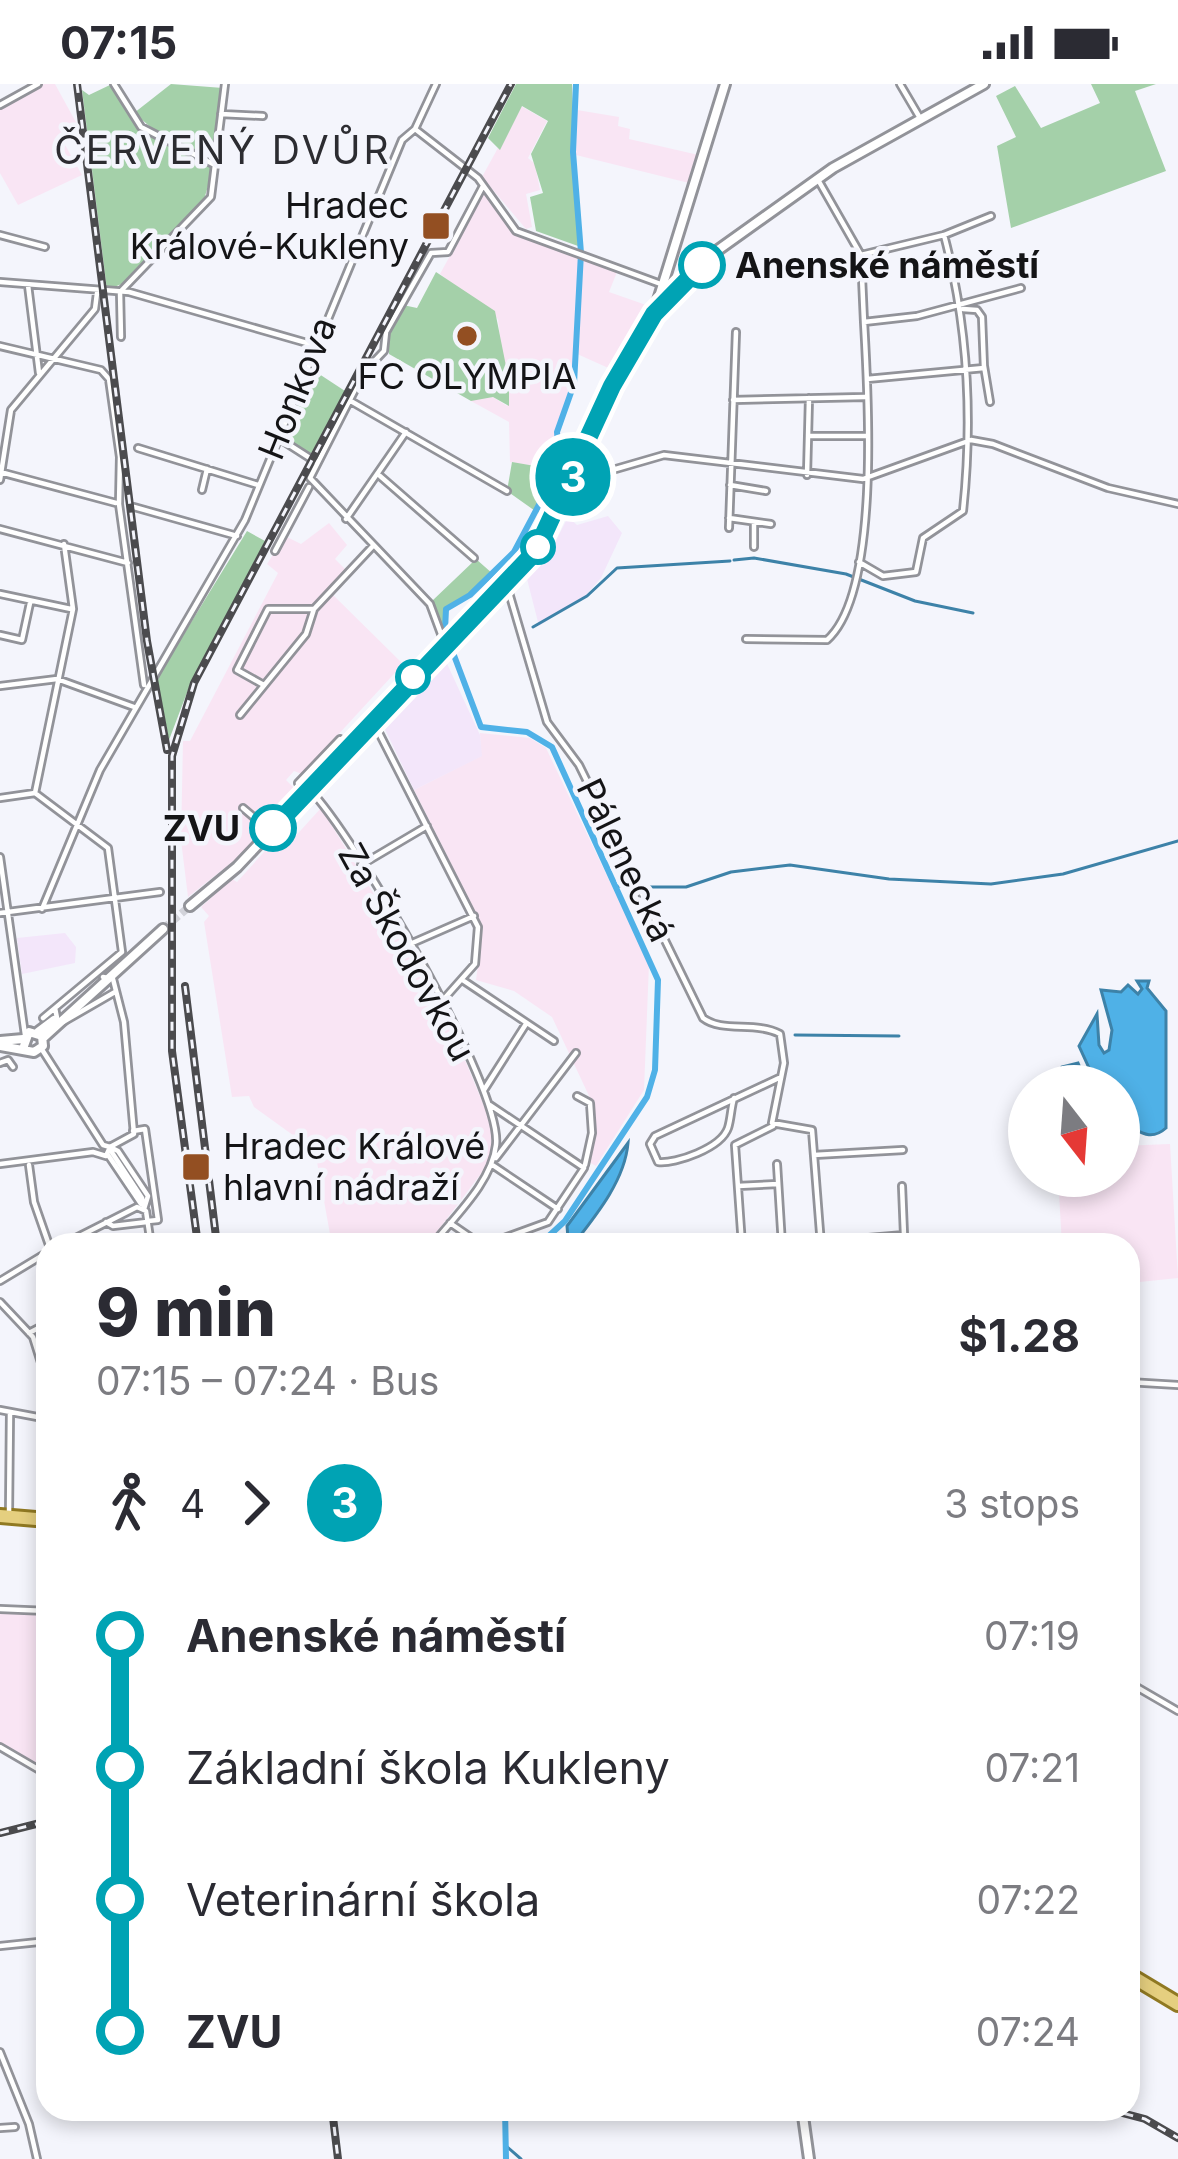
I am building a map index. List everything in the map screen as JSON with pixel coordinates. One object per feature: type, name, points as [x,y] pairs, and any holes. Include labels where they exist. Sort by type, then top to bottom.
[{"type":"main road","points":[[4,1516],[36,1519]]},
{"type":"main road","points":[[1140,1980],[1178,2004]]},
{"type":"street","points":[[0,105],[38,84]]},
{"type":"street","points":[[114,84],[141,127],[216,165]]},
{"type":"street","points":[[121,337],[121,292],[208,202],[225,84]]},
{"type":"street","name":"Honkova","points":[[42,909],[75,825],[134,707],[237,536],[402,140],[415,128],[436,84]]},
{"type":"street","points":[[190,906],[270,831],[444,642],[506,585],[544,538],[603,404],[654,314],[725,84]]},
{"type":"street","points":[[901,84],[920,118]]},
{"type":"street","points":[[654,314],[718,250],[818,178],[984,84]]},
{"type":"street","points":[[221,114],[263,116]]},
{"type":"street","points":[[415,128],[483,186],[516,231],[677,290]]},
{"type":"street","points":[[746,639],[832,638],[846,611],[857,561],[869,478],[861,255],[818,178]]},
{"type":"street","points":[[275,551],[310,485],[316,462],[349,400],[384,351],[386,332],[431,253],[448,252],[483,186]]},
{"type":"street","points":[[861,255],[944,235],[991,216]]},
{"type":"street","points":[[0,235],[45,247]]},
{"type":"street","points":[[857,561],[883,576],[916,572],[923,538],[963,511],[970,440],[962,306],[944,235]]},
{"type":"street","points":[[0,282],[121,292],[314,345]]},
{"type":"street","points":[[28,285],[39,373]]},
{"type":"street","points":[[864,324],[962,306],[1021,288]]},
{"type":"street","points":[[97,293],[95,309],[11,410],[1,475],[118,504]]},
{"type":"street","points":[[962,306],[977,310],[982,317],[990,402]]},
{"type":"street","points":[[729,528],[736,332]]},
{"type":"street","points":[[0,346],[109,376],[120,457],[118,504],[145,687]]},
{"type":"street","points":[[867,379],[984,366]]},
{"type":"street","points":[[733,400],[868,397]]},
{"type":"street","points":[[807,475],[809,398]]},
{"type":"street","points":[[349,400],[507,491]]},
{"type":"street","points":[[0,406],[11,410]]},
{"type":"street","points":[[346,519],[406,432]]},
{"type":"street","points":[[808,436],[868,436]]},
{"type":"street","points":[[277,437],[316,462]]},
{"type":"street","points":[[571,482],[664,455],[807,475],[869,478],[970,440],[993,444],[1121,492],[1178,504]]},
{"type":"street","points":[[139,448],[258,485]]},
{"type":"street","points":[[202,490],[207,469]]},
{"type":"street","points":[[380,476],[474,558]]},
{"type":"street","points":[[310,485],[430,604],[444,642]]},
{"type":"street","points":[[729,485],[766,490]]},
{"type":"street","points":[[752,488],[752,499]]},
{"type":"street","points":[[134,507],[237,536]]},
{"type":"street","points":[[729,518],[771,524]]},
{"type":"street","points":[[754,522],[754,547]]},
{"type":"street","points":[[0,529],[128,563]]},
{"type":"street","points":[[35,793],[73,609],[64,544]]},
{"type":"street","points":[[240,716],[306,634],[314,609],[374,546]]},
{"type":"street","name":"Pálenecká","points":[[506,585],[547,722],[579,765],[704,1018],[715,1026],[749,1023],[780,1034],[784,1063],[773,1126]]},
{"type":"street","points":[[0,594],[73,609]]},
{"type":"street","points":[[0,635],[22,640],[30,600]]},
{"type":"street","points":[[263,685],[237,670],[268,609],[314,609]]},
{"type":"street","points":[[0,686],[62,680],[134,707]]},
{"type":"street","points":[[372,720],[474,916],[478,957],[464,980],[443,1000]]},
{"type":"street","name":"Za Škodovkou","points":[[348,746],[340,739],[298,783],[308,790],[361,865],[443,1000],[497,1130],[492,1162]]},
{"type":"street","points":[[0,798],[35,793],[108,848],[122,952],[34,1042],[0,1044]]},
{"type":"street","points":[[243,808],[270,831]]},
{"type":"street","points":[[361,865],[427,826]]},
{"type":"street","points":[[0,856],[4,913],[22,1016],[34,1042],[106,1150]]},
{"type":"street","points":[[4,913],[160,892]]},
{"type":"street","points":[[410,944],[474,916]]},
{"type":"street","points":[[56,1016],[163,928]]},
{"type":"street","points":[[107,976],[117,991],[133,1132]]},
{"type":"street","points":[[93,992],[107,976]]},
{"type":"street","points":[[464,980],[554,1041]]},
{"type":"street","points":[[56,1016],[106,985],[117,991]]},
{"type":"street","points":[[43,1018],[117,991]]},
{"type":"street","points":[[482,1091],[526,1024]]},
{"type":"street","points":[[441,1233],[576,1053]]},
{"type":"street","points":[[0,1064],[8,1060],[13,1067]]},
{"type":"street","points":[[734,1098],[728,1128],[719,1140],[670,1163],[658,1162],[650,1144],[655,1136],[734,1098],[779,1078]]},
{"type":"street","points":[[517,1233],[548,1222],[584,1168],[591,1140],[590,1103],[577,1096]]},
{"type":"street","points":[[488,1103],[584,1168]]},
{"type":"street","points":[[741,1233],[736,1144],[773,1126],[811,1127],[820,1233]]},
{"type":"street","points":[[106,1150],[146,1129],[158,1220],[113,1226],[106,1222]]},
{"type":"street","points":[[0,1164],[118,1150],[148,1196],[144,1209],[149,1233]]},
{"type":"street","points":[[814,1155],[903,1150]]},
{"type":"street","points":[[492,1162],[558,1209]]},
{"type":"street","points":[[777,1164],[781,1233]]},
{"type":"street","points":[[29,1165],[44,1233]]},
{"type":"street","points":[[738,1186],[778,1184]]},
{"type":"street","points":[[902,1186],[903,1233]]},
{"type":"street","points":[[85,1233],[144,1209]]},
{"type":"street","points":[[450,1222],[466,1233]]},
{"type":"street","points":[[0,1281],[36,1257]]},
{"type":"street","points":[[0,1302],[29,1333],[36,1351]]},
{"type":"street","points":[[29,1333],[36,1329]]},
{"type":"street","points":[[1140,1383],[1178,1385]]},
{"type":"street","points":[[0,1410],[36,1417]]},
{"type":"street","points":[[4,1516],[10,1412]]},
{"type":"street","points":[[0,1609],[36,1610]]},
{"type":"street","points":[[1140,1689],[1178,1711]]},
{"type":"street","points":[[0,1747],[36,1768]]},
{"type":"street","points":[[0,1946],[36,1942]]},
{"type":"street","points":[[0,2052],[29,2124],[37,2159]]},
{"type":"street","points":[[803,2121],[808,2159]]},
{"type":"street","points":[[0,2128],[15,2127]]},
{"type":"shaded area","points":[[44,84],[55,84],[78,126],[60,136],[82,175],[18,205],[0,173],[0,108]]},
{"type":"shaded area","points":[[521,106],[547,121],[528,158],[535,164],[540,190],[526,194],[532,227],[526,229],[482,177]]},
{"type":"shaded area","points":[[577,110],[619,117],[618,126],[630,129],[629,139],[703,156],[693,184],[576,155]]},
{"type":"shaded area","points":[[485,192],[513,232],[617,272],[609,292],[649,306],[615,371],[575,353],[574,384],[557,428],[558,470],[510,462],[509,422],[471,401],[493,397],[507,406],[498,319],[440,274]]},
{"type":"shaded area","points":[[608,516],[622,533],[601,578],[585,596],[539,626],[526,575],[537,562],[543,566],[568,517],[577,525]]},
{"type":"shaded area","points":[[329,523],[347,545],[335,559],[345,569],[328,590],[403,664],[302,774],[294,771],[286,780],[297,791],[245,852],[188,897],[181,840],[183,741],[190,741],[278,573],[267,564],[285,536],[301,544]]},
{"type":"shaded area","points":[[443,655],[480,735],[482,756],[414,790],[382,723]]},
{"type":"shaded area","points":[[480,733],[530,738],[546,748],[649,964],[644,1090],[596,1166],[587,1161],[593,1123],[590,1098],[552,1017],[514,991],[476,980],[483,927],[414,790],[481,756]]},
{"type":"shaded area","points":[[321,808],[442,1005],[492,1125],[491,1156],[436,1233],[330,1233],[315,1151],[254,1107],[249,1096],[232,1097],[204,922],[209,916],[201,907],[232,879],[237,882],[282,832],[292,840]]},
{"type":"shaded area","points":[[65,933],[76,947],[75,963],[22,974],[17,938]]},
{"type":"shaded area","points":[[1170,1144],[1178,1278],[1140,1282],[1140,1233],[1061,1233],[1059,1197],[1140,1197],[1140,1145]]},
{"type":"shaded area","points":[[0,1613],[36,1614],[36,1765],[0,1743]]},
{"type":"green space","points":[[112,84],[139,126],[213,169],[203,203],[124,283],[107,290],[82,90],[89,95]]},
{"type":"green space","points":[[171,84],[223,88],[215,162],[167,141],[134,113]]},
{"type":"green space","points":[[516,84],[572,84],[578,246],[536,231],[530,197],[543,193],[531,154],[548,121],[522,106],[500,150],[488,138]]},
{"type":"green space","points":[[1091,84],[1156,84],[1135,91],[1166,171],[1011,228],[997,146],[1016,137],[996,96],[1015,86],[1041,128],[1100,103]]},
{"type":"green space","points":[[436,272],[495,311],[509,381],[509,406],[493,397],[471,401],[389,354],[387,334],[403,305],[417,308]]},
{"type":"green space","points":[[310,368],[345,391],[311,454],[283,436]]},
{"type":"green space","points":[[512,462],[558,470],[538,513],[507,491]]},
{"type":"green space","points":[[247,531],[265,541],[191,682],[169,740],[157,678]]},
{"type":"green space","points":[[476,559],[493,574],[446,611],[444,630],[432,601]]},
{"type":"water","points":[[1137,981],[1149,981],[1147,988],[1166,1011],[1166,1128],[1153,1135],[1140,1132],[1140,1065],[1088,1065],[1079,1046],[1097,1014],[1099,1045],[1104,1053],[1109,1050],[1112,1030],[1101,990],[1121,992],[1128,985],[1138,994],[1142,989]]},
{"type":"water","points":[[628,1143],[622,1170],[582,1233],[568,1233],[567,1226]]},
{"type":"waterway","points":[[445,630],[446,609],[470,595],[514,552],[560,465],[557,432],[574,384],[581,253],[573,152],[576,84]]},
{"type":"waterway","points":[[734,560],[754,558],[846,574],[915,601],[973,613]]},
{"type":"waterway","points":[[533,627],[587,596],[617,568],[730,561]]},
{"type":"waterway","points":[[452,650],[481,727],[527,732],[552,747],[658,980],[655,1070],[647,1097],[565,1221],[552,1233]]},
{"type":"waterway","points":[[640,887],[686,887],[731,872],[790,865],[889,879],[991,884],[1063,874],[1178,841]]},
{"type":"waterway","points":[[618,886],[635,887]]},
{"type":"waterway","points":[[795,1035],[899,1036]]},
{"type":"waterway","points":[[505,2121],[506,2159]]},
{"type":"waterway","points":[[505,2145],[521,2159]]},
{"type":"tunnel","points":[[163,929],[190,906]]},
{"type":"railway","points":[[77,84],[147,641],[167,750]]},
{"type":"railway","points":[[196,1233],[172,1051],[172,756],[194,683],[511,84]]},
{"type":"railway","points":[[185,986],[216,1233]]},
{"type":"railway","points":[[0,1833],[36,1824]]},
{"type":"railway","points":[[1140,2118],[1178,2138]]},
{"type":"railway","points":[[333,2121],[338,2159]]},
{"type":"bus line","name":"3","points":[[273,828],[536,551],[612,386],[654,314],[702,265]]},
{"type":"place","name":"Hradec Králové-Kukleny","points":[[436,226]]},
{"type":"place","name":"Anenské náměstí","points":[[702,265]]},
{"type":"place","name":"FC OLYMPIA","points":[[467,336]]},
{"type":"place","name":"ZVU","points":[[273,828]]},
{"type":"place","name":"Hradec Králové hlavní nádraží","points":[[196,1167]]},
{"type":"district","name":"ČERVENÝ DVŮR","points":[[223,149]]}]
